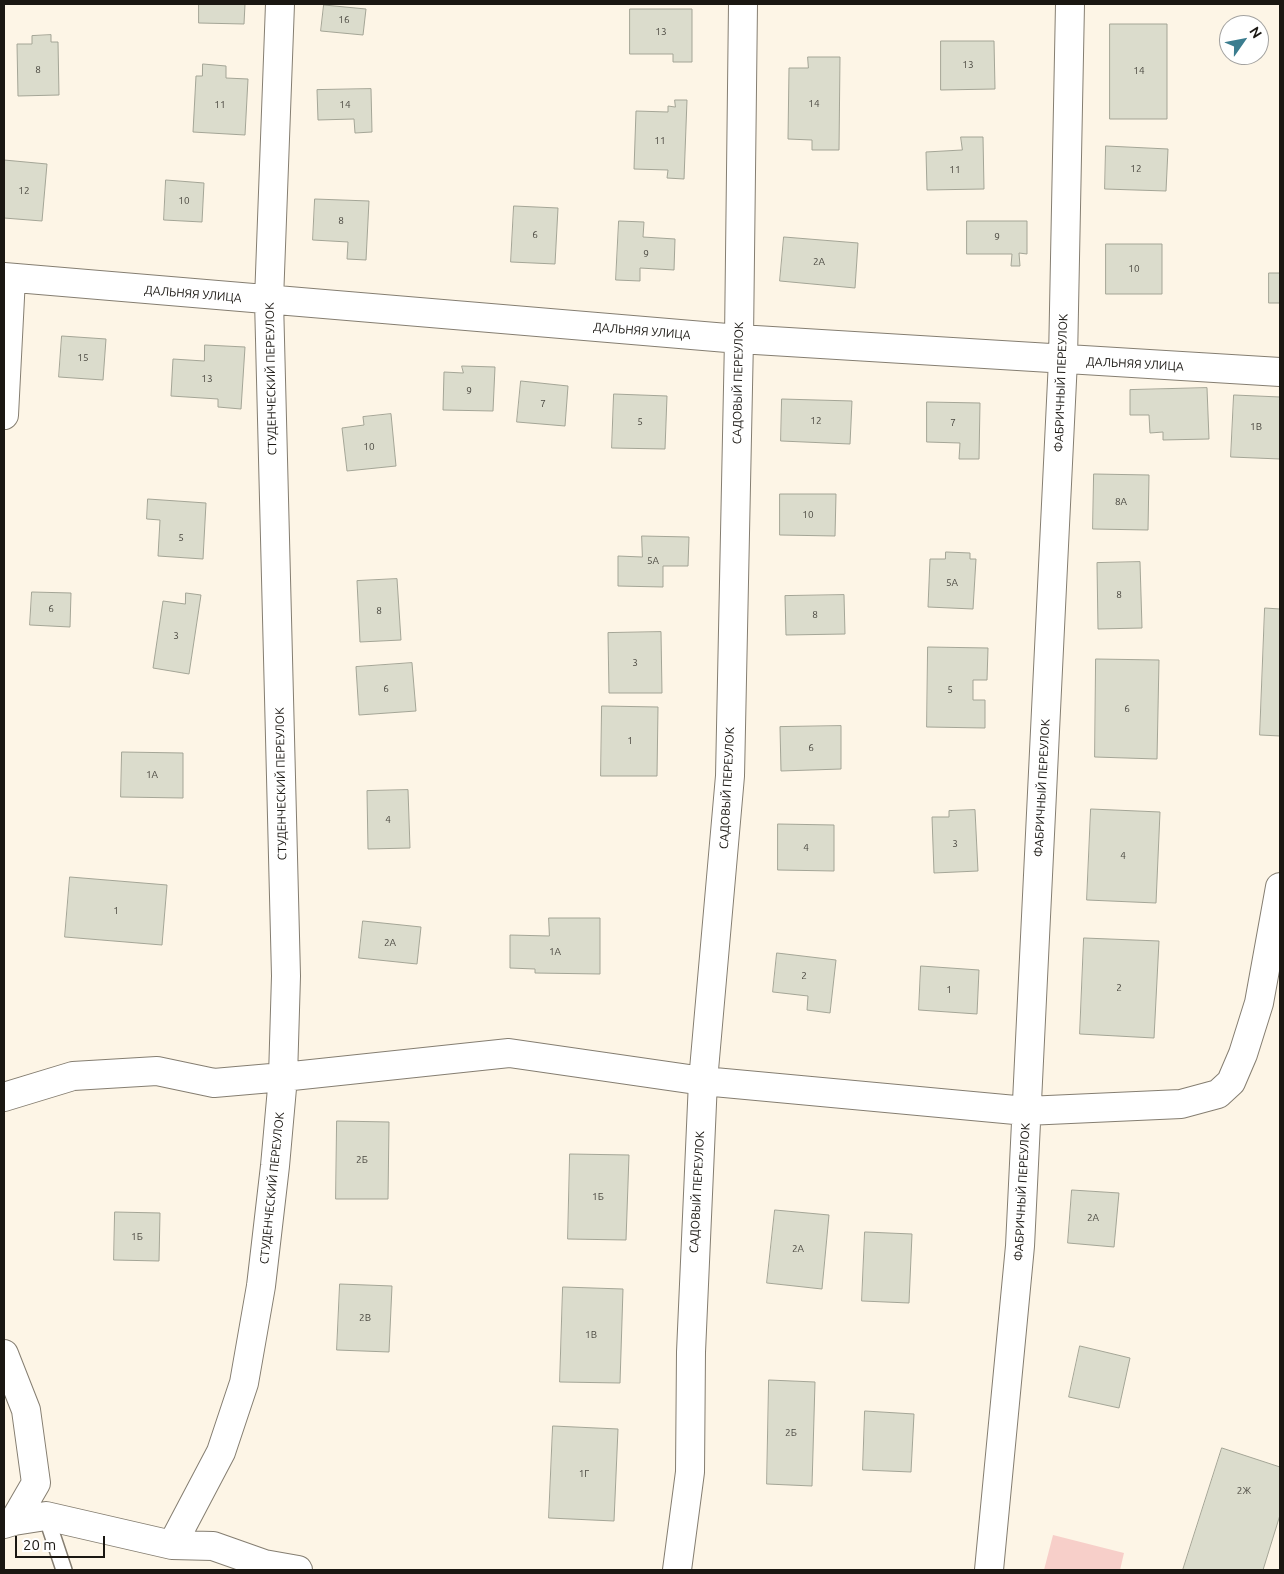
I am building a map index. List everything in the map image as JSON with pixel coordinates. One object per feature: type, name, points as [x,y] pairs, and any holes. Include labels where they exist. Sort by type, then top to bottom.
[{"type":"street","name":"СТУДЕНЧЕСКИЙ ПЕРЕУЛОК","points":[[172,1545],[221,1452],[244,1383],[261,1286],[283,1078],[286,976],[269,300],[280,4]]},
{"type":"street","name":"САДОВЫЙ ПЕРЕУЛОК","points":[[677,1570],[690,1472],[691,1352],[703,1081],[730,776],[739,339],[743,4]]},
{"type":"street","name":"ФАБРИЧНЫЙ ПЕРЕУЛОК","points":[[989,1570],[1020,1246],[1063,360],[1070,4]]},
{"type":"street","name":"ДАЛЬНЯЯ УЛИЦА","points":[[7,277],[739,339],[1280,372]]},
{"type":"street","points":[[4,415],[7,277]]},
{"type":"street","points":[[4,1097],[73,1076],[157,1071],[214,1083],[283,1078],[509,1053],[703,1081],[1026,1112],[1181,1104],[1218,1094],[1231,1082],[1243,1054],[1259,1003],[1280,887]]},
{"type":"street","points":[[4,1354],[26,1410],[36,1483],[9,1522]]},
{"type":"street","points":[[9,1522],[46,1516],[172,1545],[213,1546],[264,1564],[298,1570]]},
{"type":"lane","points":[[46,1516],[64,1570]]},
{"type":"shaded area","points":[[1053,1535],[1124,1553],[1120,1570],[1044,1570]]},
{"type":"building","points":[[199,4],[245,4],[244,24],[199,23]]},
{"type":"building","points":[[324,5],[366,9],[363,35],[321,31]]},
{"type":"building","points":[[630,9],[692,9],[692,62],[673,62],[673,54],[630,54]]},
{"type":"building","points":[[1110,24],[1167,24],[1167,119],[1110,119]]},
{"type":"building","points":[[51,35],[51,42],[58,42],[59,95],[18,96],[17,44],[32,44],[32,36]]},
{"type":"building","points":[[941,41],[994,41],[995,89],[941,90]]},
{"type":"building","points":[[808,57],[840,57],[839,150],[812,150],[812,140],[788,139],[789,68],[808,68]]},
{"type":"building","points":[[203,64],[226,66],[226,78],[248,79],[245,135],[193,132],[196,76],[202,76]]},
{"type":"building","points":[[371,89],[372,132],[355,133],[354,119],[318,120],[317,90]]},
{"type":"building","points":[[675,100],[687,100],[684,179],[667,178],[668,170],[634,169],[636,111],[668,112],[668,106],[675,107]]},
{"type":"building","points":[[961,137],[983,137],[984,189],[927,190],[926,152],[962,150]]},
{"type":"building","points":[[1106,146],[1168,149],[1166,191],[1105,189]]},
{"type":"building","points":[[4,160],[47,164],[42,221],[4,218]]},
{"type":"building","points":[[166,180],[204,183],[202,222],[164,220]]},
{"type":"building","points":[[315,199],[369,201],[366,260],[347,259],[348,242],[313,240]]},
{"type":"building","points":[[514,206],[558,208],[555,264],[511,262]]},
{"type":"building","points":[[619,221],[644,222],[643,237],[675,239],[674,270],[640,268],[640,281],[616,280]]},
{"type":"building","points":[[967,221],[1027,221],[1027,254],[1019,253],[1020,266],[1011,266],[1012,254],[967,254]]},
{"type":"building","points":[[784,237],[858,243],[855,288],[780,281]]},
{"type":"building","points":[[1106,244],[1162,244],[1162,294],[1106,294]]},
{"type":"building","points":[[1269,273],[1280,273],[1280,303],[1269,303]]},
{"type":"building","points":[[62,336],[106,339],[103,380],[59,377]]},
{"type":"building","points":[[205,345],[245,347],[241,409],[218,407],[218,399],[171,396],[173,359],[204,361]]},
{"type":"building","points":[[462,366],[495,367],[493,411],[443,410],[444,372],[463,373]]},
{"type":"building","points":[[521,381],[568,386],[565,426],[517,422]]},
{"type":"building","points":[[1207,388],[1209,439],[1163,440],[1163,432],[1150,433],[1149,415],[1130,415],[1130,390]]},
{"type":"building","points":[[614,394],[667,396],[665,449],[612,448]]},
{"type":"building","points":[[1234,395],[1280,397],[1280,459],[1231,457]]},
{"type":"building","points":[[782,399],[852,401],[850,444],[781,441]]},
{"type":"building","points":[[927,402],[980,403],[979,459],[959,459],[960,443],[927,442]]},
{"type":"building","points":[[391,414],[396,466],[347,471],[342,428],[364,425],[363,417]]},
{"type":"building","points":[[1094,474],[1149,475],[1148,530],[1093,529]]},
{"type":"building","points":[[780,494],[836,494],[835,536],[780,535]]},
{"type":"building","points":[[148,499],[206,503],[203,559],[158,556],[160,520],[147,519]]},
{"type":"building","points":[[642,536],[689,537],[688,566],[663,566],[663,587],[618,586],[618,556],[642,557]]},
{"type":"building","points":[[946,552],[970,553],[970,559],[976,559],[973,609],[928,607],[930,559],[945,559]]},
{"type":"building","points":[[1140,562],[1142,628],[1098,629],[1097,563]]},
{"type":"building","points":[[397,579],[401,640],[360,642],[357,581]]},
{"type":"building","points":[[32,592],[71,593],[70,627],[30,625]]},
{"type":"building","points":[[186,593],[201,595],[189,674],[153,668],[163,601],[185,604]]},
{"type":"building","points":[[844,595],[845,634],[786,635],[785,596]]},
{"type":"building","points":[[1265,608],[1280,609],[1280,736],[1260,735]]},
{"type":"building","points":[[661,632],[662,693],[609,693],[608,633]]},
{"type":"building","points":[[928,647],[988,648],[987,680],[973,680],[973,700],[985,700],[985,728],[927,727]]},
{"type":"building","points":[[1096,659],[1159,660],[1157,759],[1095,757]]},
{"type":"building","points":[[412,663],[416,711],[359,715],[356,667]]},
{"type":"building","points":[[602,706],[658,707],[657,776],[601,776]]},
{"type":"building","points":[[841,726],[841,769],[781,771],[780,727]]},
{"type":"building","points":[[122,752],[183,753],[183,798],[121,797]]},
{"type":"building","points":[[408,790],[410,848],[368,849],[367,791]]},
{"type":"building","points":[[1091,809],[1160,812],[1156,903],[1087,900]]},
{"type":"building","points":[[975,810],[978,871],[934,873],[932,817],[949,817],[949,811]]},
{"type":"building","points":[[778,824],[834,825],[834,871],[778,870]]},
{"type":"building","points":[[70,877],[167,885],[162,945],[65,937]]},
{"type":"building","points":[[549,918],[600,918],[600,974],[535,973],[535,969],[510,968],[510,935],[549,936]]},
{"type":"building","points":[[363,921],[421,927],[417,964],[359,958]]},
{"type":"building","points":[[1084,938],[1159,941],[1154,1038],[1080,1034]]},
{"type":"building","points":[[777,953],[836,960],[830,1013],[807,1010],[808,996],[773,992]]},
{"type":"building","points":[[921,966],[979,970],[977,1014],[919,1010]]},
{"type":"building","points":[[337,1121],[389,1122],[388,1199],[336,1199]]},
{"type":"building","points":[[570,1154],[629,1155],[626,1240],[568,1239]]},
{"type":"building","points":[[1072,1190],[1119,1193],[1114,1247],[1068,1243]]},
{"type":"building","points":[[775,1210],[829,1215],[822,1289],[767,1283]]},
{"type":"building","points":[[115,1212],[160,1213],[159,1261],[114,1260]]},
{"type":"building","points":[[865,1232],[912,1234],[909,1303],[862,1301]]},
{"type":"building","points":[[340,1284],[392,1286],[389,1352],[337,1350]]},
{"type":"building","points":[[563,1287],[623,1289],[620,1383],[560,1382]]},
{"type":"building","points":[[1080,1346],[1130,1358],[1119,1408],[1069,1397]]},
{"type":"building","points":[[769,1380],[815,1382],[812,1486],[767,1484]]},
{"type":"building","points":[[865,1411],[914,1414],[911,1472],[863,1470]]},
{"type":"building","points":[[553,1426],[618,1429],[614,1521],[549,1518]]},
{"type":"building","points":[[1222,1448],[1280,1467],[1280,1515],[1263,1570],[1183,1570]]}]
